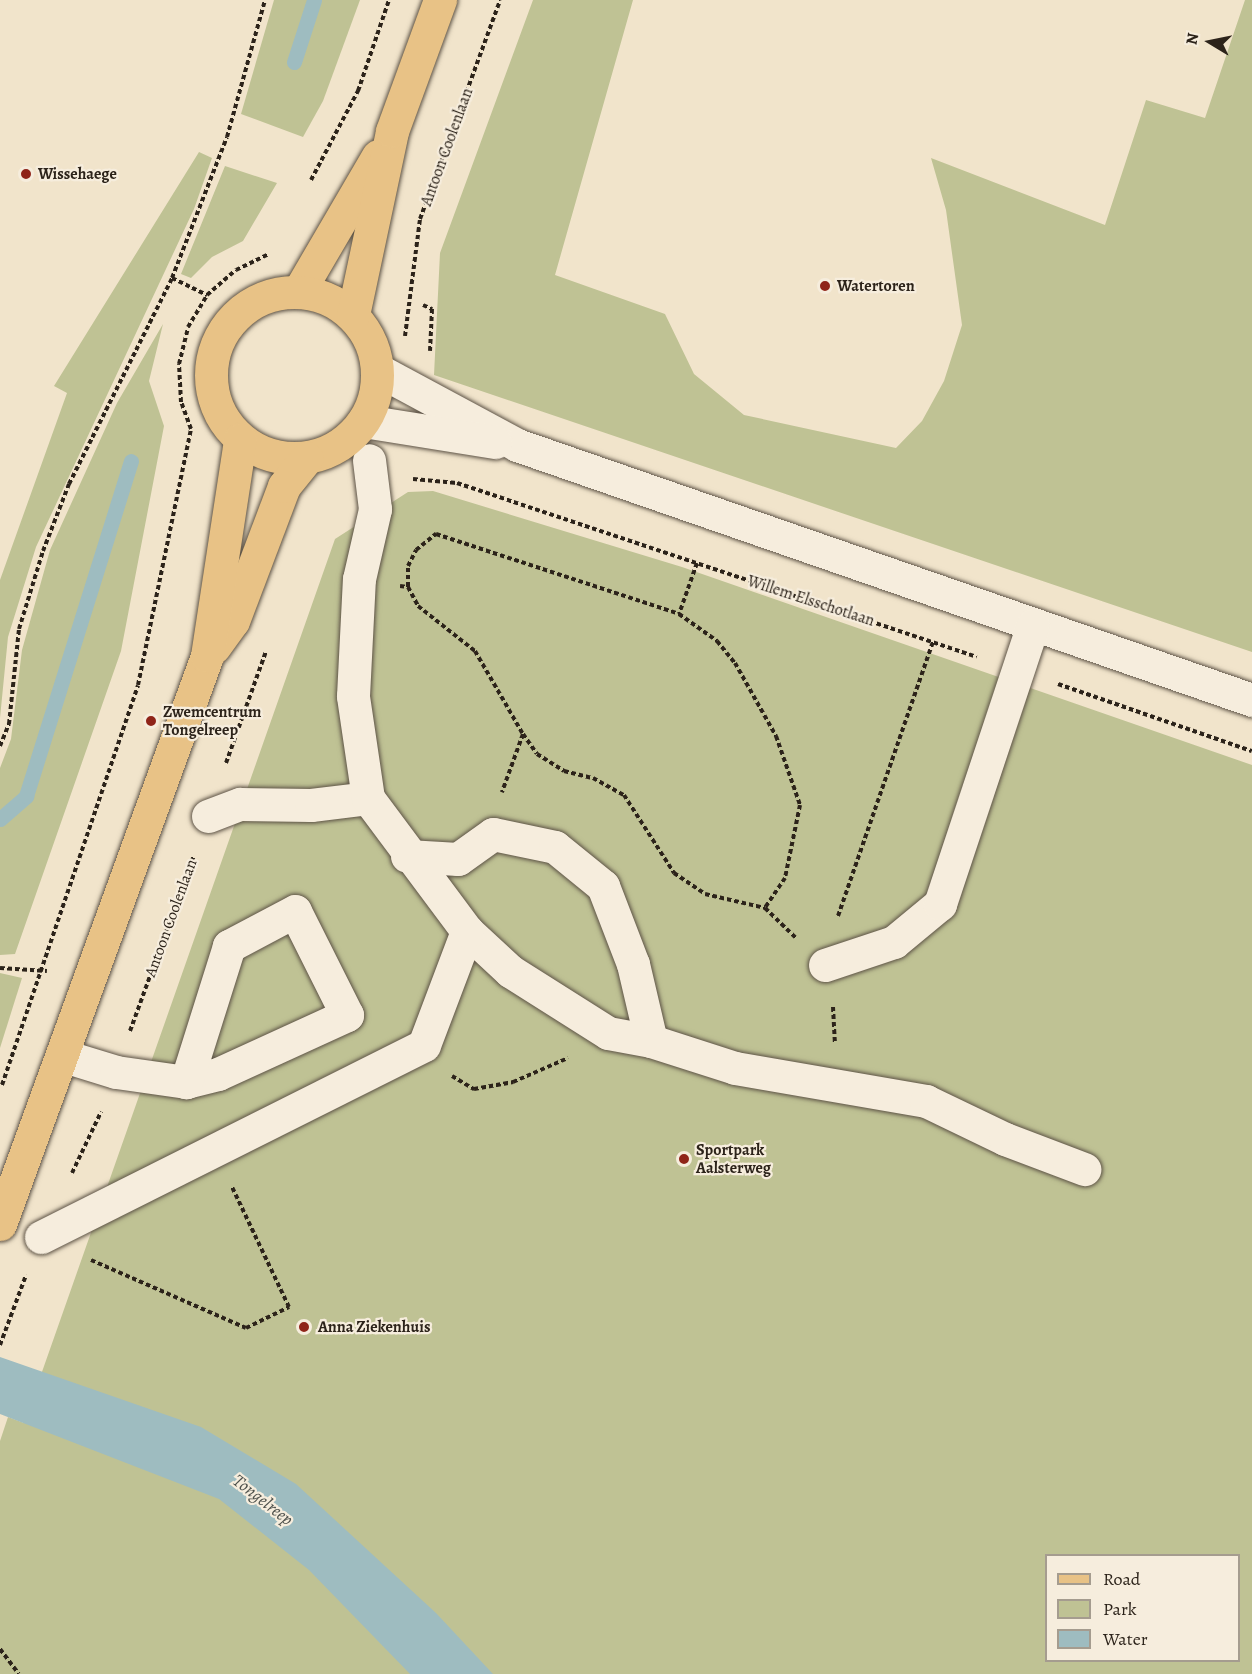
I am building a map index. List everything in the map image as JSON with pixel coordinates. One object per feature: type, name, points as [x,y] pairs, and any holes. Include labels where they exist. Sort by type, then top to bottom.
[{"type":"main road","points":[[353,315],[392,131],[440,0]]},
{"type":"main road","points":[[299,291],[392,131]]},
{"type":"main road","points":[[299,291],[328,298],[353,315],[366,331],[378,370],[373,405],[364,421],[330,451],[307,458],[260,452],[240,440],[223,420],[213,396],[211,370],[216,344],[229,322],[249,304],[273,294],[299,291]]},
{"type":"main road","points":[[0,1224],[64,1056],[207,656],[240,440]]},
{"type":"main road","points":[[207,656],[233,621],[284,486],[307,458]]},
{"type":"street","points":[[378,370],[517,445],[1252,700]]},
{"type":"street","points":[[364,421],[517,445]]},
{"type":"street","points":[[369,460],[375,509],[358,579],[353,696],[368,798],[407,856],[467,932],[510,971],[608,1033],[651,1041],[735,1068],[827,1086],[926,1101],[1005,1139],[1084,1169]]},
{"type":"street","points":[[825,965],[894,942],[940,904],[1033,625]]},
{"type":"street","points":[[208,816],[240,804],[311,806],[368,798]]},
{"type":"street","points":[[407,856],[458,859],[492,834],[555,848],[603,886],[633,964],[651,1041]]},
{"type":"street","points":[[64,1056],[116,1072],[186,1082],[218,1074],[347,1016],[295,911],[229,946],[186,1082]]},
{"type":"street","points":[[41,1238],[216,1153],[424,1045],[467,932]]},
{"type":"path","points":[[0,746],[9,724],[19,629],[43,551],[69,484],[172,278],[227,137],[265,0]]},
{"type":"path","name":"Antoon Coolenlaan","points":[[410,298],[420,219],[500,0]]},
{"type":"path","points":[[172,278],[207,295]]},
{"type":"path","points":[[423,305],[432,309],[429,362]]},
{"type":"path","name":"Willem Elsschotlaan","points":[[369,460],[406,479],[457,483],[933,641],[1252,751]]},
{"type":"path","points":[[765,908],[785,878],[800,805],[776,736],[735,663],[717,641],[679,614],[436,534],[416,550],[408,566],[408,587],[418,606],[475,651],[537,754],[564,771],[593,778],[624,795],[674,873],[705,894],[765,908],[825,965]]},
{"type":"path","points":[[679,614],[697,562]]},
{"type":"path","points":[[358,579],[408,587]]},
{"type":"path","points":[[827,1086],[838,1028],[825,965],[933,641]]},
{"type":"path","name":"Antoon Coolenlaan","points":[[0,1345],[41,1238],[116,1072],[267,647]]},
{"type":"path","points":[[492,834],[496,807],[523,734]]},
{"type":"path","points":[[0,1092],[38,969]]},
{"type":"path","points":[[424,1045],[442,1070],[474,1089],[513,1082],[562,1062],[608,1033]]},
{"type":"path","points":[[41,1238],[246,1328],[289,1307],[216,1153]]},
{"type":"path","points":[[0,1649],[18,1674]]},
{"type":"green space","points":[[274,0],[360,0],[323,101],[303,137],[241,114]]},
{"type":"green space","points":[[533,0],[633,0],[555,275],[665,314],[694,374],[744,415],[896,448],[922,421],[944,381],[962,325],[946,210],[931,158],[1105,225],[1146,100],[1205,118],[1245,0],[1252,0],[1252,652],[434,375],[440,253]]},
{"type":"green space","points":[[199,152],[212,158],[194,209],[36,547],[8,637],[0,718],[0,580],[67,393],[54,386]]},
{"type":"green space","points":[[225,166],[277,183],[243,241],[212,257],[191,278],[181,274]]},
{"type":"green space","points":[[163,324],[149,381],[164,426],[121,651],[15,954],[0,955],[0,768],[11,739],[22,650],[50,550],[117,403]]},
{"type":"green space","name":"Sportpark Aalsterweg","points":[[433,491],[682,567],[1252,765],[1252,1674],[0,1674],[0,1441],[8,1417],[24,1423],[335,539],[408,492]]},
{"type":"green space","points":[[0,973],[22,978],[0,1048]]},
{"type":"water","name":"Tongelreep","points":[[0,1357],[201,1427],[296,1484],[436,1613],[493,1674],[410,1674],[309,1570],[219,1499],[0,1414]]},
{"type":"waterway","points":[[294,62],[314,0]]},
{"type":"waterway","points":[[0,819],[26,796],[131,461]]},
{"type":"place","name":"Wissehaege","points":[[26,174]]},
{"type":"place","name":"Watertoren","points":[[825,286]]},
{"type":"place","name":"Zwemcentrum Tongelreep","points":[[151,721]]},
{"type":"place","name":"Sportpark Aalsterweg","points":[[684,1159]]},
{"type":"place","name":"Anna Ziekenhuis","points":[[304,1327]]}]
